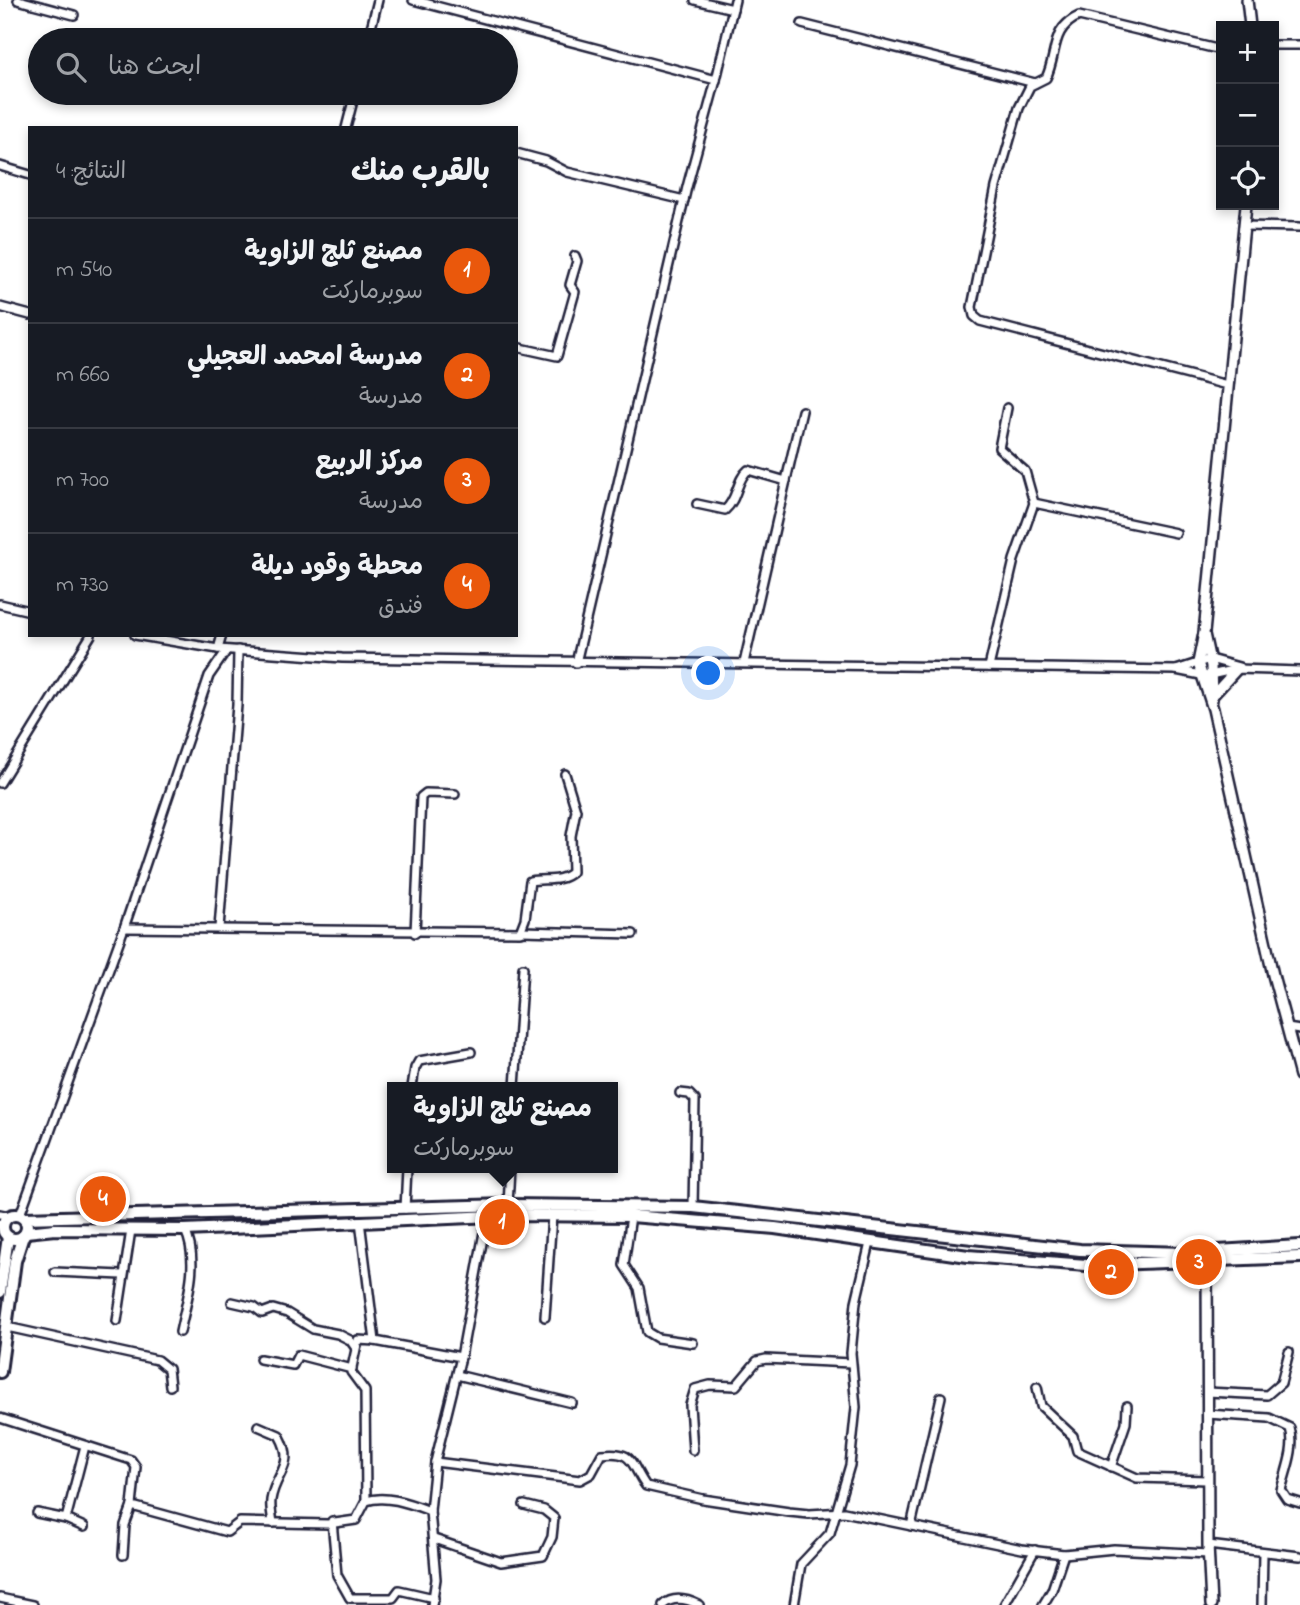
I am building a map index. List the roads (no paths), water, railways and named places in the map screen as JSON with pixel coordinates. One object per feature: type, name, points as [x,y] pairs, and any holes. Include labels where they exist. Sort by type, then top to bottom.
[{"type":"main road","points":[[13,1216],[508,1205],[693,1207],[1080,1250],[1300,1257]]},
{"type":"main road","points":[[0,1292],[3,1229],[13,1216]]},
{"type":"main road","points":[[0,1373],[15,1261],[24,1234],[13,1216]]},
{"type":"main road","points":[[3,1229],[24,1234],[55,1229],[185,1230],[487,1216],[631,1216],[775,1228],[968,1256],[1086,1265],[1300,1246]]},
{"type":"street","points":[[18,0],[74,15]]},
{"type":"street","points":[[368,0],[377,3],[371,28]]},
{"type":"street","points":[[413,0],[716,80]]},
{"type":"street","points":[[695,0],[733,9]]},
{"type":"street","points":[[576,663],[684,200],[735,0]]},
{"type":"street","points":[[1247,0],[1249,21]]},
{"type":"street","points":[[802,24],[1035,83],[1043,82],[1050,70],[1058,32],[1068,20],[1079,16],[1216,49]]},
{"type":"street","points":[[1279,45],[1300,45]]},
{"type":"street","points":[[1035,83],[1026,92],[1019,108],[996,187],[972,300],[974,316],[994,325],[1227,385]]},
{"type":"street","points":[[347,126],[352,105]]},
{"type":"street","points":[[518,154],[546,161],[567,172],[684,200]]},
{"type":"street","points":[[0,166],[28,174]]},
{"type":"street","points":[[1246,210],[1204,633],[1198,663],[1212,704],[1300,1076]]},
{"type":"street","points":[[1244,226],[1300,227]]},
{"type":"street","points":[[518,346],[557,356],[575,292],[570,285],[577,261],[575,256]]},
{"type":"street","points":[[0,307],[28,314]]},
{"type":"street","points":[[989,667],[1012,569],[1034,503],[1025,471],[999,448],[1007,408]]},
{"type":"street","points":[[744,663],[802,411]]},
{"type":"street","points":[[697,504],[726,510],[733,503],[742,476],[748,470],[786,481]]},
{"type":"street","points":[[1034,503],[1175,533]]},
{"type":"street","points":[[0,604],[28,611]]},
{"type":"street","points":[[1204,633],[1212,675],[1212,704]]},
{"type":"street","points":[[0,783],[90,637]]},
{"type":"street","points":[[148,637],[223,649],[342,658],[1176,670],[1201,675],[1242,669],[1300,671]]},
{"type":"street","points":[[13,1216],[124,928],[209,676],[223,649],[222,637]]},
{"type":"street","points":[[219,928],[237,705],[237,650]]},
{"type":"street","points":[[1176,670],[1210,659],[1242,669]]},
{"type":"street","points":[[1212,704],[1216,688],[1242,669]]},
{"type":"street","points":[[522,931],[530,881],[555,879],[572,872],[571,836],[576,810],[565,774]]},
{"type":"street","points":[[415,933],[421,797],[426,793],[455,794]]},
{"type":"street","points":[[124,928],[633,934]]},
{"type":"street","points":[[515,1082],[523,968]]},
{"type":"street","points":[[1287,1028],[1300,1030]]},
{"type":"street","points":[[413,1082],[419,1061],[471,1052]]},
{"type":"street","points":[[680,1093],[689,1094],[695,1100],[693,1207]]},
{"type":"street","points":[[405,1209],[407,1173]]},
{"type":"street","points":[[508,1205],[510,1173]]},
{"type":"street","points":[[545,1317],[552,1215]]},
{"type":"street","points":[[332,1521],[337,1575],[350,1598],[393,1598],[398,1590],[433,1602],[436,1579],[435,1539],[430,1511],[435,1462],[461,1357],[487,1216]]},
{"type":"street","points":[[631,1216],[624,1265],[639,1288],[647,1332],[657,1338],[692,1343]]},
{"type":"street","points":[[360,1221],[375,1341]]},
{"type":"street","points":[[117,1321],[131,1230]]},
{"type":"street","points":[[180,1332],[193,1264],[185,1230]]},
{"type":"street","points":[[794,1605],[801,1564],[825,1540],[839,1511],[850,1465],[856,1422],[850,1363],[856,1302],[870,1243]]},
{"type":"street","points":[[1208,1256],[1208,1549],[1211,1605]]},
{"type":"street","points":[[55,1272],[122,1275]]},
{"type":"street","points":[[232,1302],[254,1307],[262,1313],[272,1310],[286,1313],[313,1329],[338,1334],[351,1340],[355,1347]]},
{"type":"street","points":[[7,1327],[157,1360],[168,1369],[170,1386]]},
{"type":"street","points":[[132,1506],[227,1532],[240,1522],[328,1524],[332,1521],[358,1519],[366,1502],[365,1391],[353,1378],[352,1369],[358,1340],[461,1357]]},
{"type":"street","points":[[1207,1392],[1267,1395],[1280,1383],[1289,1352]]},
{"type":"street","points":[[260,1359],[293,1365],[299,1355],[352,1369]]},
{"type":"street","points":[[693,1450],[690,1405],[693,1392],[700,1387],[736,1385],[757,1361],[766,1359],[850,1363]]},
{"type":"street","points":[[457,1375],[572,1403]]},
{"type":"street","points":[[1037,1387],[1041,1406],[1073,1436],[1077,1451],[1137,1478],[1208,1480]]},
{"type":"street","points":[[911,1526],[941,1397]]},
{"type":"street","points":[[1111,1467],[1126,1423],[1128,1406]]},
{"type":"street","points":[[1207,1414],[1269,1418],[1290,1428],[1290,1456],[1282,1490],[1287,1499],[1300,1503]]},
{"type":"street","points":[[0,1418],[134,1462],[132,1506],[125,1525],[123,1555]]},
{"type":"street","points":[[258,1426],[279,1435],[286,1451],[287,1461],[271,1500],[273,1523]]},
{"type":"street","points":[[66,1520],[85,1446]]},
{"type":"street","points":[[435,1462],[487,1471],[580,1480],[591,1474],[602,1454],[616,1453],[632,1460],[642,1481],[651,1488],[789,1512],[809,1514],[839,1511],[1035,1550],[1064,1554],[1114,1549],[1208,1549],[1300,1556]]},
{"type":"street","points":[[366,1502],[391,1500],[430,1511]]},
{"type":"street","points":[[435,1539],[501,1562],[543,1556],[552,1537],[554,1518],[544,1510],[524,1505]]},
{"type":"street","points":[[37,1513],[85,1527]]},
{"type":"street","points":[[1004,1605],[1035,1550]]},
{"type":"street","points":[[1262,1605],[1263,1552]]},
{"type":"street","points":[[1044,1605],[1064,1554]]},
{"type":"street","points":[[0,1598],[33,1605]]},
{"type":"street","points":[[663,1605],[678,1599],[699,1605]]},
{"type":"place","name":"محطة وقود ديلة","points":[[103,1199]]},
{"type":"place","name":"مصنع ثلج الزاوية","points":[[502,1222]]},
{"type":"place","name":"مركز الربيع","points":[[1199,1262]]},
{"type":"place","name":"مدرسة امحمد العجيلي","points":[[1111,1272]]}]
